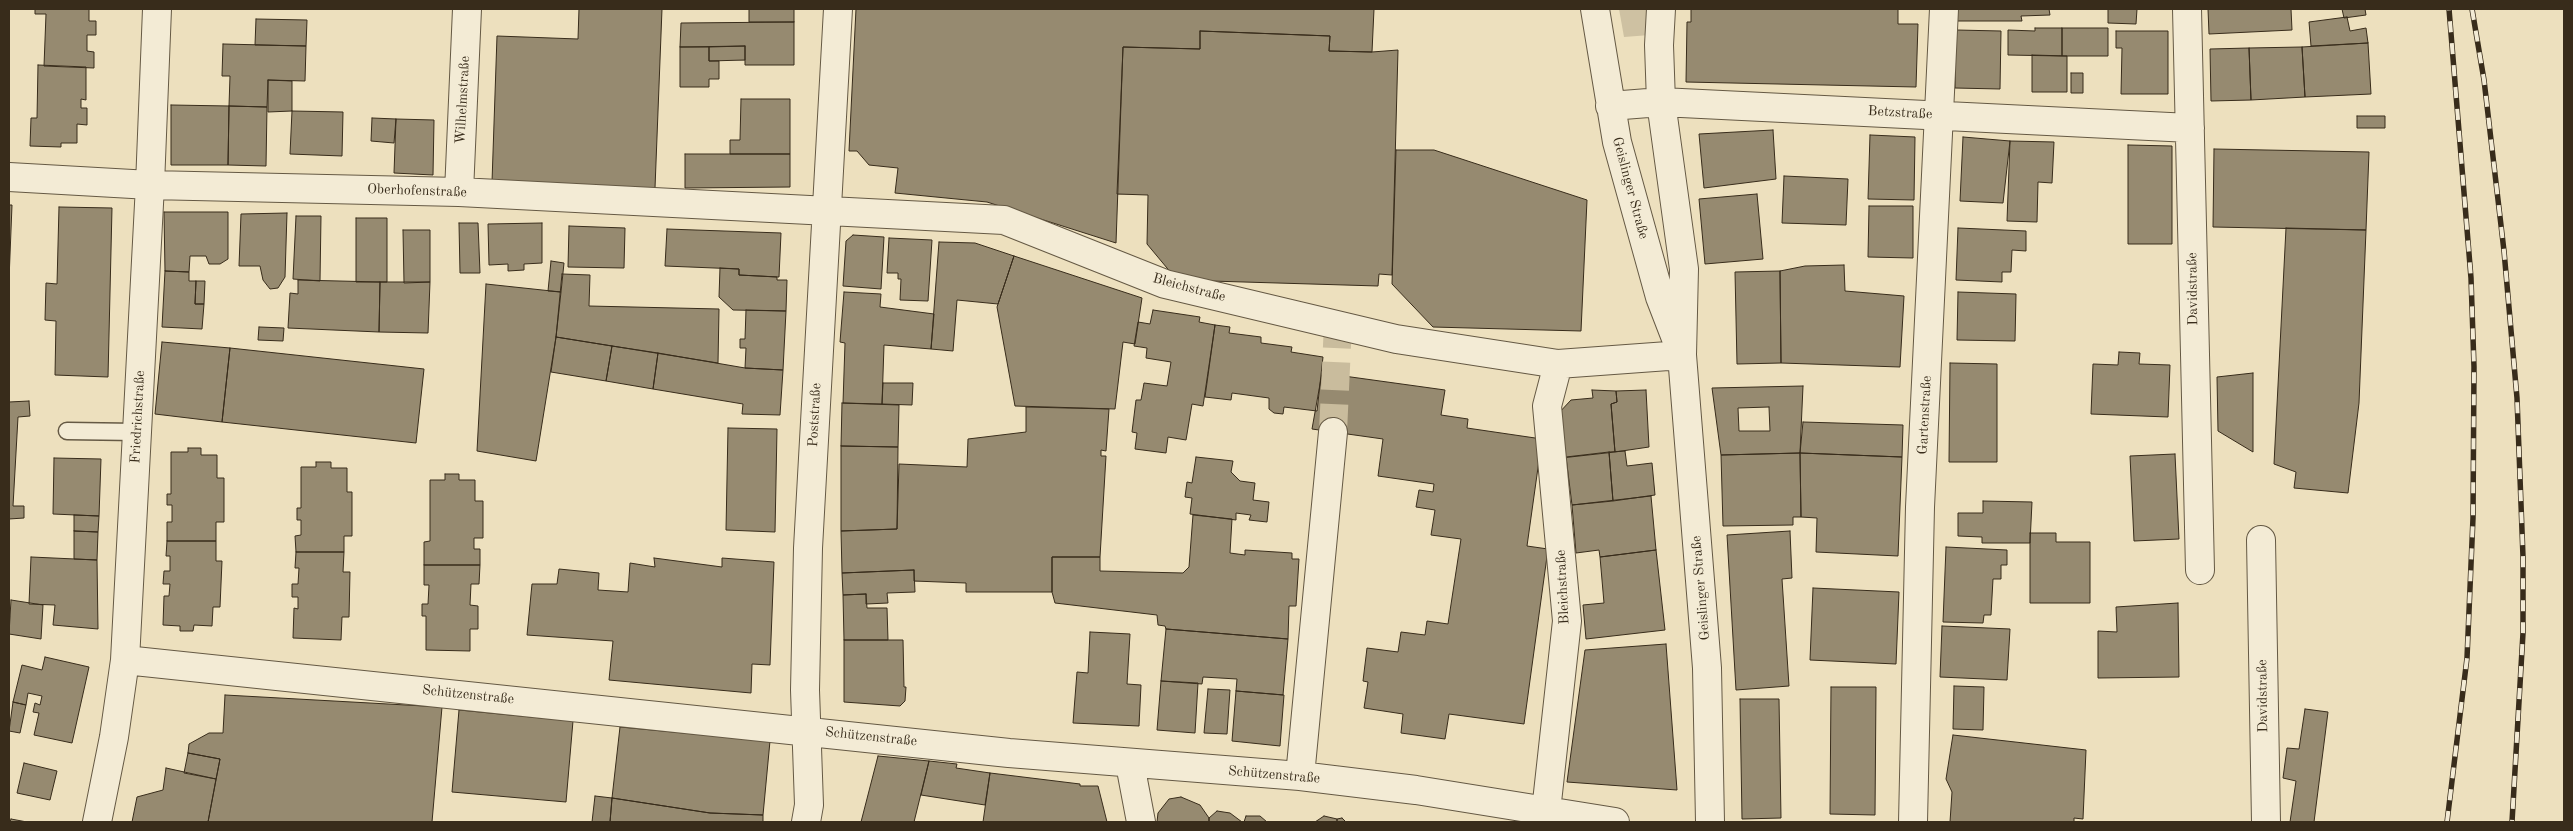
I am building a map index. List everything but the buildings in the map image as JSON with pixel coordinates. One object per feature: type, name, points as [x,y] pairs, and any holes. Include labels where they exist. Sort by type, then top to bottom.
[{"type":"street","name":"Friedrichstraße","points":[[97,822],[113,744],[125,660],[150,185],[157,9]]},
{"type":"street","name":"Wilhelmstraße","points":[[459,192],[467,9]]},
{"type":"street","name":"Poststraße","points":[[806,822],[809,805],[805,690],[808,548],[825,211],[838,9]]},
{"type":"street","name":"Geislinger Straße","points":[[1595,9],[1617,142],[1660,297],[1682,355]]},
{"type":"street","name":"Geislinger Straße","points":[[1661,9],[1659,44],[1661,102],[1684,270],[1682,355],[1707,668],[1710,822]]},
{"type":"street","name":"Gartenstraße","points":[[1913,822],[1920,507],[1944,9]]},
{"type":"street","name":"Davidstraße","points":[[2186,9],[2200,570]]},
{"type":"street","name":"Betzstraße","points":[[1610,106],[1661,102],[2190,128]]},
{"type":"street","name":"Oberhofenstraße","points":[[9,177],[150,185],[459,192],[825,211]]},
{"type":"street","name":"Bleichstraße","points":[[825,211],[1004,220],[1165,284],[1396,339],[1558,364],[1682,355]]},
{"type":"street","name":"Bleichstraße","points":[[1546,811],[1567,620],[1548,406],[1558,364]]},
{"type":"street","points":[[1300,776],[1333,432]]},
{"type":"street","name":"Davidstraße","points":[[2261,540],[2266,822]]},
{"type":"street","name":"Schützenstraße","points":[[125,660],[1130,764],[1300,776],[1416,790],[1615,822]]},
{"type":"street","points":[[1130,764],[1140,822]]},
{"type":"lane","points":[[67,431],[137,432]]},
{"type":"shaded area","points":[[1619,9],[1649,9],[1650,35],[1624,37]]},
{"type":"tunnel","points":[[1333,432],[1338,324]]},
{"type":"railway","points":[[2447,822],[2467,658],[2473,518],[2474,367],[2471,278],[2449,9]]},
{"type":"railway","points":[[2472,9],[2484,80],[2504,251],[2517,398],[2523,557],[2523,633],[2512,822]]}]
